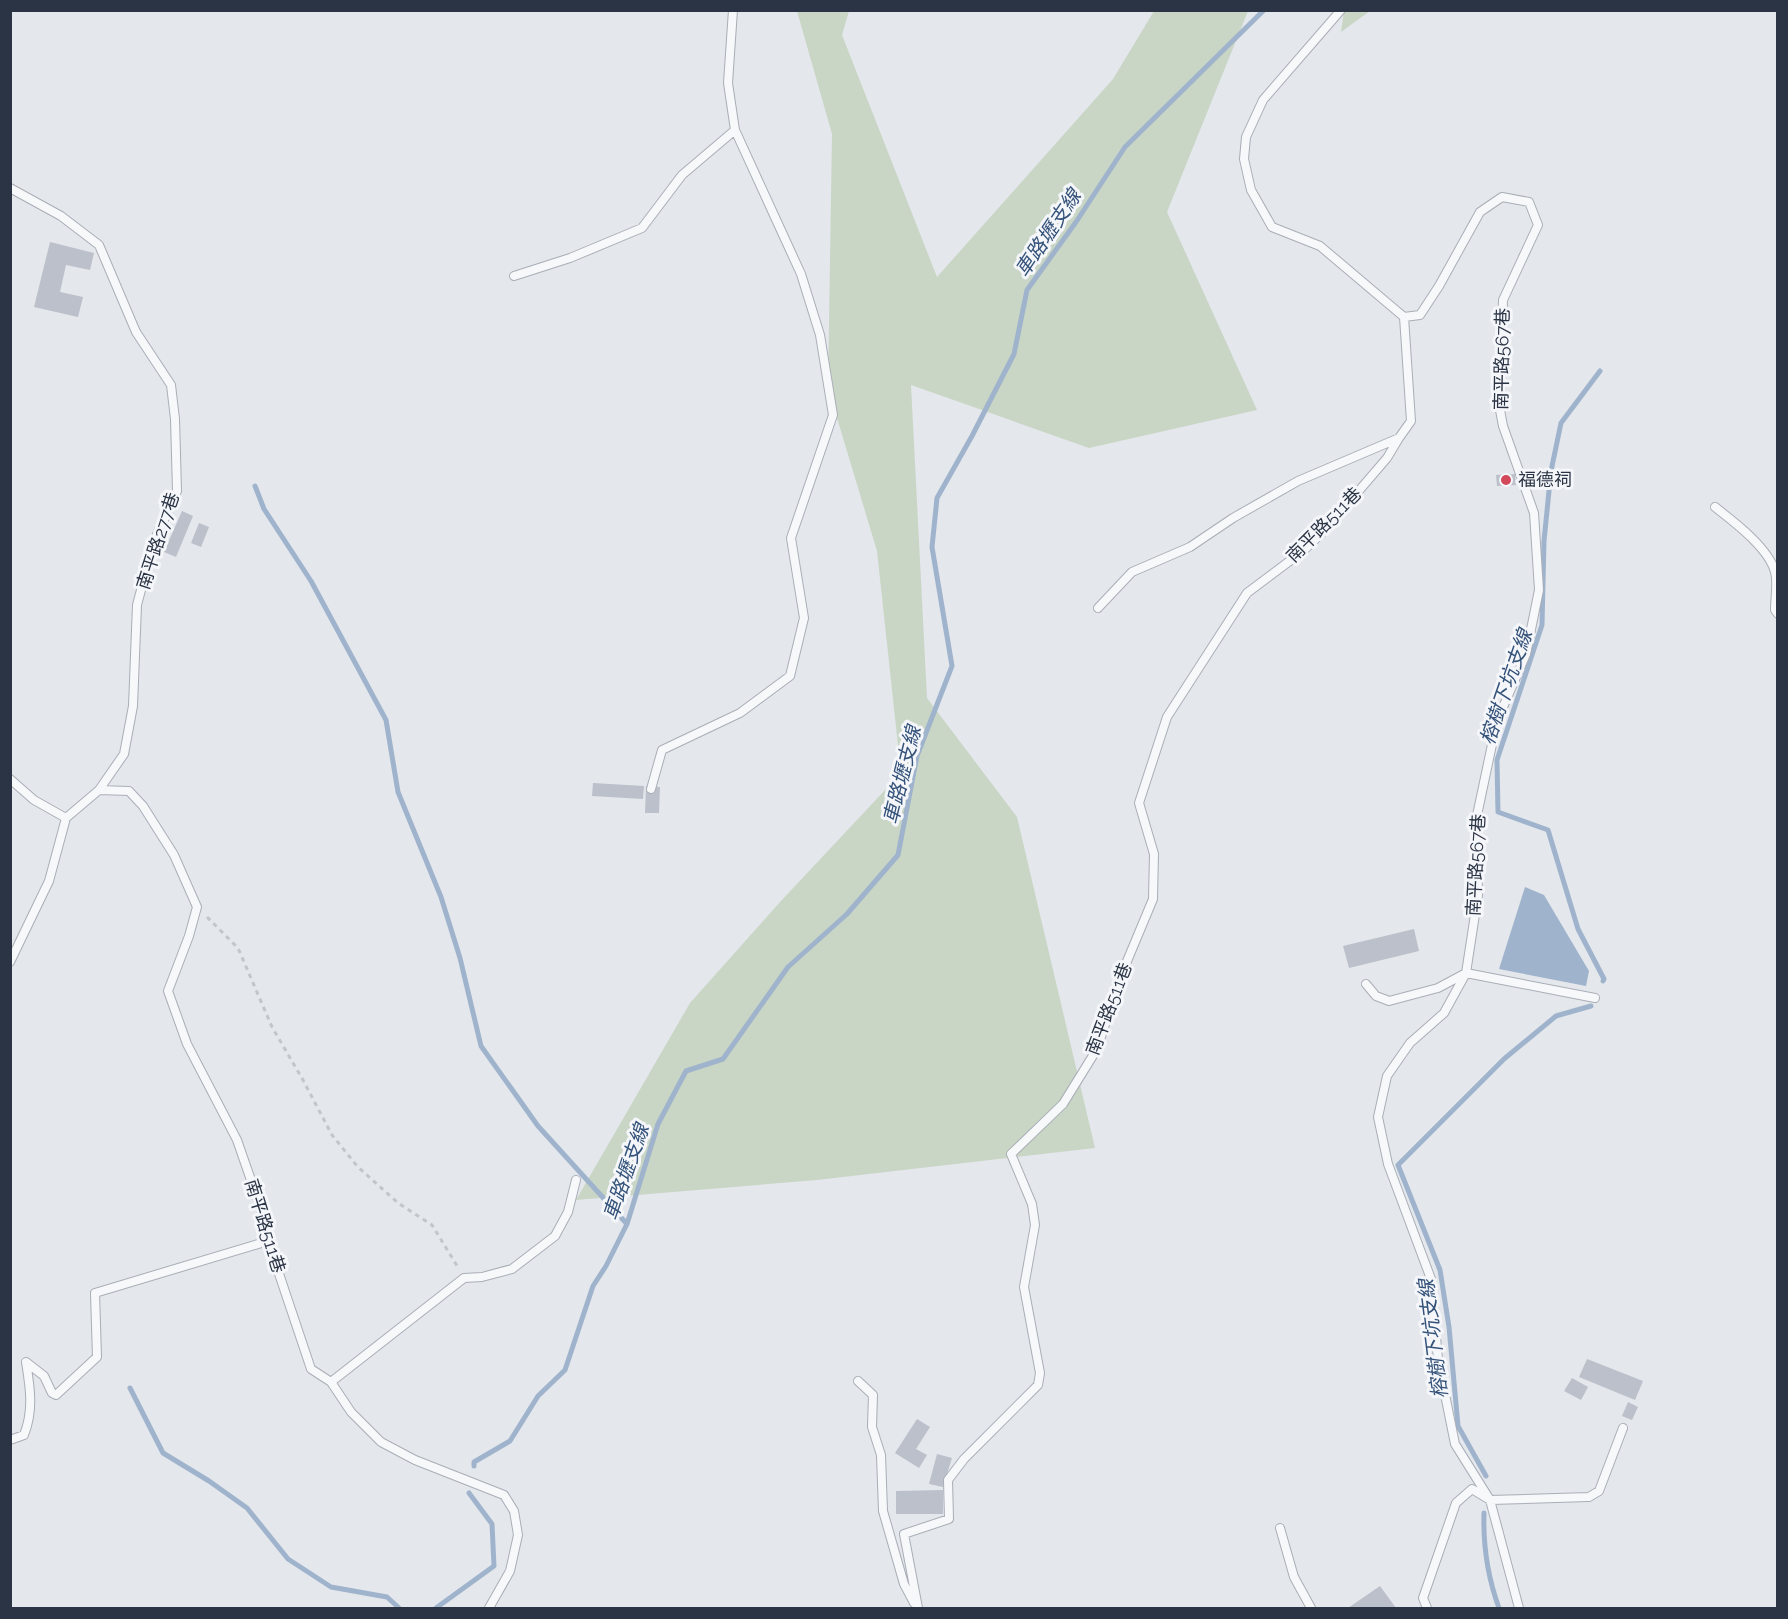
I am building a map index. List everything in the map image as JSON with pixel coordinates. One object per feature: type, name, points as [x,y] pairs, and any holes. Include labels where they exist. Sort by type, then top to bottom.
[{"type":"lane","points":[[651,789],[662,750],[740,713],[790,676],[804,618],[791,538],[833,415],[820,335],[801,274],[735,130],[728,83],[733,10]]},
{"type":"lane","points":[[1098,608],[1132,572],[1190,547],[1298,481],[1399,438],[1411,421],[1404,317],[1320,246],[1272,227],[1251,190],[1244,159],[1246,137],[1263,100],[1341,10]]},
{"type":"lane","points":[[514,276],[570,258],[642,228],[682,175],[735,130]]},
{"type":"lane","name":"南平路277巷","points":[[10,188],[62,216],[99,245],[136,332],[171,385],[175,419],[177,491],[154,541],[137,605],[133,706],[124,754],[99,790],[66,818]]},
{"type":"lane","name":"南平路567巷","points":[[1404,317],[1420,315],[1439,286],[1480,212],[1502,196],[1529,202],[1538,225],[1503,300],[1500,410],[1503,426],[1534,513],[1539,590],[1526,654],[1497,721],[1476,820],[1478,895],[1466,973],[1444,1012],[1410,1042],[1387,1076],[1378,1117],[1388,1164],[1431,1280],[1438,1360],[1455,1444],[1490,1500],[1519,1608]]},
{"type":"lane","name":"南平路511巷","points":[[917,1608],[903,1534],[949,1519],[948,1480],[964,1459],[1038,1386],[1040,1374],[1024,1287],[1035,1225],[1032,1204],[1011,1154],[1064,1104],[1097,1049],[1120,978],[1152,899],[1154,854],[1139,803],[1167,717],[1246,593],[1303,551],[1326,529],[1387,458],[1399,438]]},
{"type":"lane","points":[[1715,507],[1739,526],[1765,554],[1775,572],[1775,610],[1778,615]]},
{"type":"lane","points":[[10,779],[34,800],[66,818],[49,880],[10,962]]},
{"type":"lane","points":[[99,790],[129,791],[142,806],[174,855],[197,907]]},
{"type":"lane","name":"南平路511巷","points":[[197,907],[189,936],[168,991],[187,1044],[237,1140],[311,1369],[331,1382],[351,1412],[381,1442],[416,1460],[504,1495],[514,1511],[518,1535],[510,1571],[489,1608]]},
{"type":"lane","points":[[1366,984],[1376,996],[1389,1001],[1438,988],[1466,973],[1595,998]]},
{"type":"lane","points":[[331,1382],[464,1278],[482,1277],[512,1269],[555,1236],[568,1212],[576,1180]]},
{"type":"lane","points":[[10,1440],[24,1435],[30,1421],[31,1391],[26,1362],[44,1377],[52,1393],[56,1395],[97,1357],[95,1293],[268,1241]]},
{"type":"lane","points":[[858,1381],[873,1395],[872,1427],[881,1455],[883,1511],[903,1584],[917,1608]]},
{"type":"lane","points":[[1427,1608],[1424,1598],[1455,1503],[1472,1489],[1490,1500],[1589,1497],[1599,1491],[1623,1428]]},
{"type":"lane","points":[[1280,1528],[1294,1577],[1311,1608]]},
{"type":"path","points":[[197,907],[238,948],[272,1027],[332,1135],[357,1166],[398,1203],[432,1226],[464,1278]]},
{"type":"green space","points":[[797,11],[849,11],[842,35],[937,277],[1113,79],[1154,11],[1248,11],[1167,212],[1257,410],[1089,448],[911,385],[927,698],[1017,817],[1095,1148],[817,1180],[576,1200],[690,1003],[780,902],[901,773],[877,551],[828,388],[832,134]]},
{"type":"green space","points":[[1344,11],[1370,11],[1341,32]]},
{"type":"water","points":[[1525,887],[1544,895],[1589,971],[1586,986],[1499,969]]},
{"type":"building","points":[[50,242],[94,253],[90,270],[66,265],[60,292],[83,297],[78,317],[34,307]]},
{"type":"building","name":"福德祠","points":[[1515,474],[1516,485],[1497,486],[1496,475]]},
{"type":"building","points":[[182,511],[193,516],[176,557],[164,552]]},
{"type":"building","points":[[199,523],[209,527],[201,547],[191,543]]},
{"type":"building","points":[[593,783],[644,786],[643,799],[592,796]]},
{"type":"building","points":[[646,786],[660,787],[659,813],[645,813]]},
{"type":"building","points":[[1414,929],[1419,951],[1349,968],[1343,946]]},
{"type":"building","points":[[1587,1359],[1643,1381],[1635,1400],[1579,1377]]},
{"type":"building","points":[[1572,1378],[1588,1387],[1581,1400],[1564,1391]]},
{"type":"building","points":[[1628,1402],[1638,1407],[1632,1420],[1622,1416]]},
{"type":"building","points":[[917,1419],[930,1427],[916,1449],[927,1455],[919,1468],[895,1453]]},
{"type":"building","points":[[937,1454],[952,1458],[943,1487],[929,1484]]},
{"type":"building","points":[[943,1490],[943,1514],[896,1514],[896,1491]]},
{"type":"building","points":[[1380,1586],[1396,1608],[1348,1608]]},
{"type":"waterway","name":"車路壢支線","points":[[474,1466],[474,1462],[510,1441],[538,1396],[565,1370],[593,1286],[627,1224],[658,1124],[686,1071],[723,1059],[788,967],[847,914],[898,855],[917,756],[952,666],[932,547],[937,498],[1014,354],[1027,290],[1076,222],[1125,147],[1264,10]]},
{"type":"waterway","name":"榕樹下坑支線","points":[[1600,371],[1561,423],[1551,471],[1544,541],[1542,625],[1497,760],[1498,812],[1548,830],[1578,929],[1603,981]]},
{"type":"waterway","points":[[255,486],[264,509],[311,581],[386,720],[398,792],[441,897],[460,958],[481,1046],[538,1126],[627,1224]]},
{"type":"waterway","name":"榕樹下坑支線","points":[[1486,1476],[1458,1426],[1449,1327],[1440,1270],[1398,1165],[1504,1059],[1556,1016],[1591,1006]]},
{"type":"waterway","points":[[130,1388],[163,1453],[247,1508],[288,1559],[331,1587],[387,1597],[399,1608]]},
{"type":"waterway","name":"車路壢支線","points":[[436,1608],[494,1566],[492,1524],[469,1493]]},
{"type":"waterway","name":"榕樹下坑支線","points":[[1484,1513],[1487,1561],[1499,1608]]},
{"type":"place","name":"福德祠","points":[[1506,480]]}]
